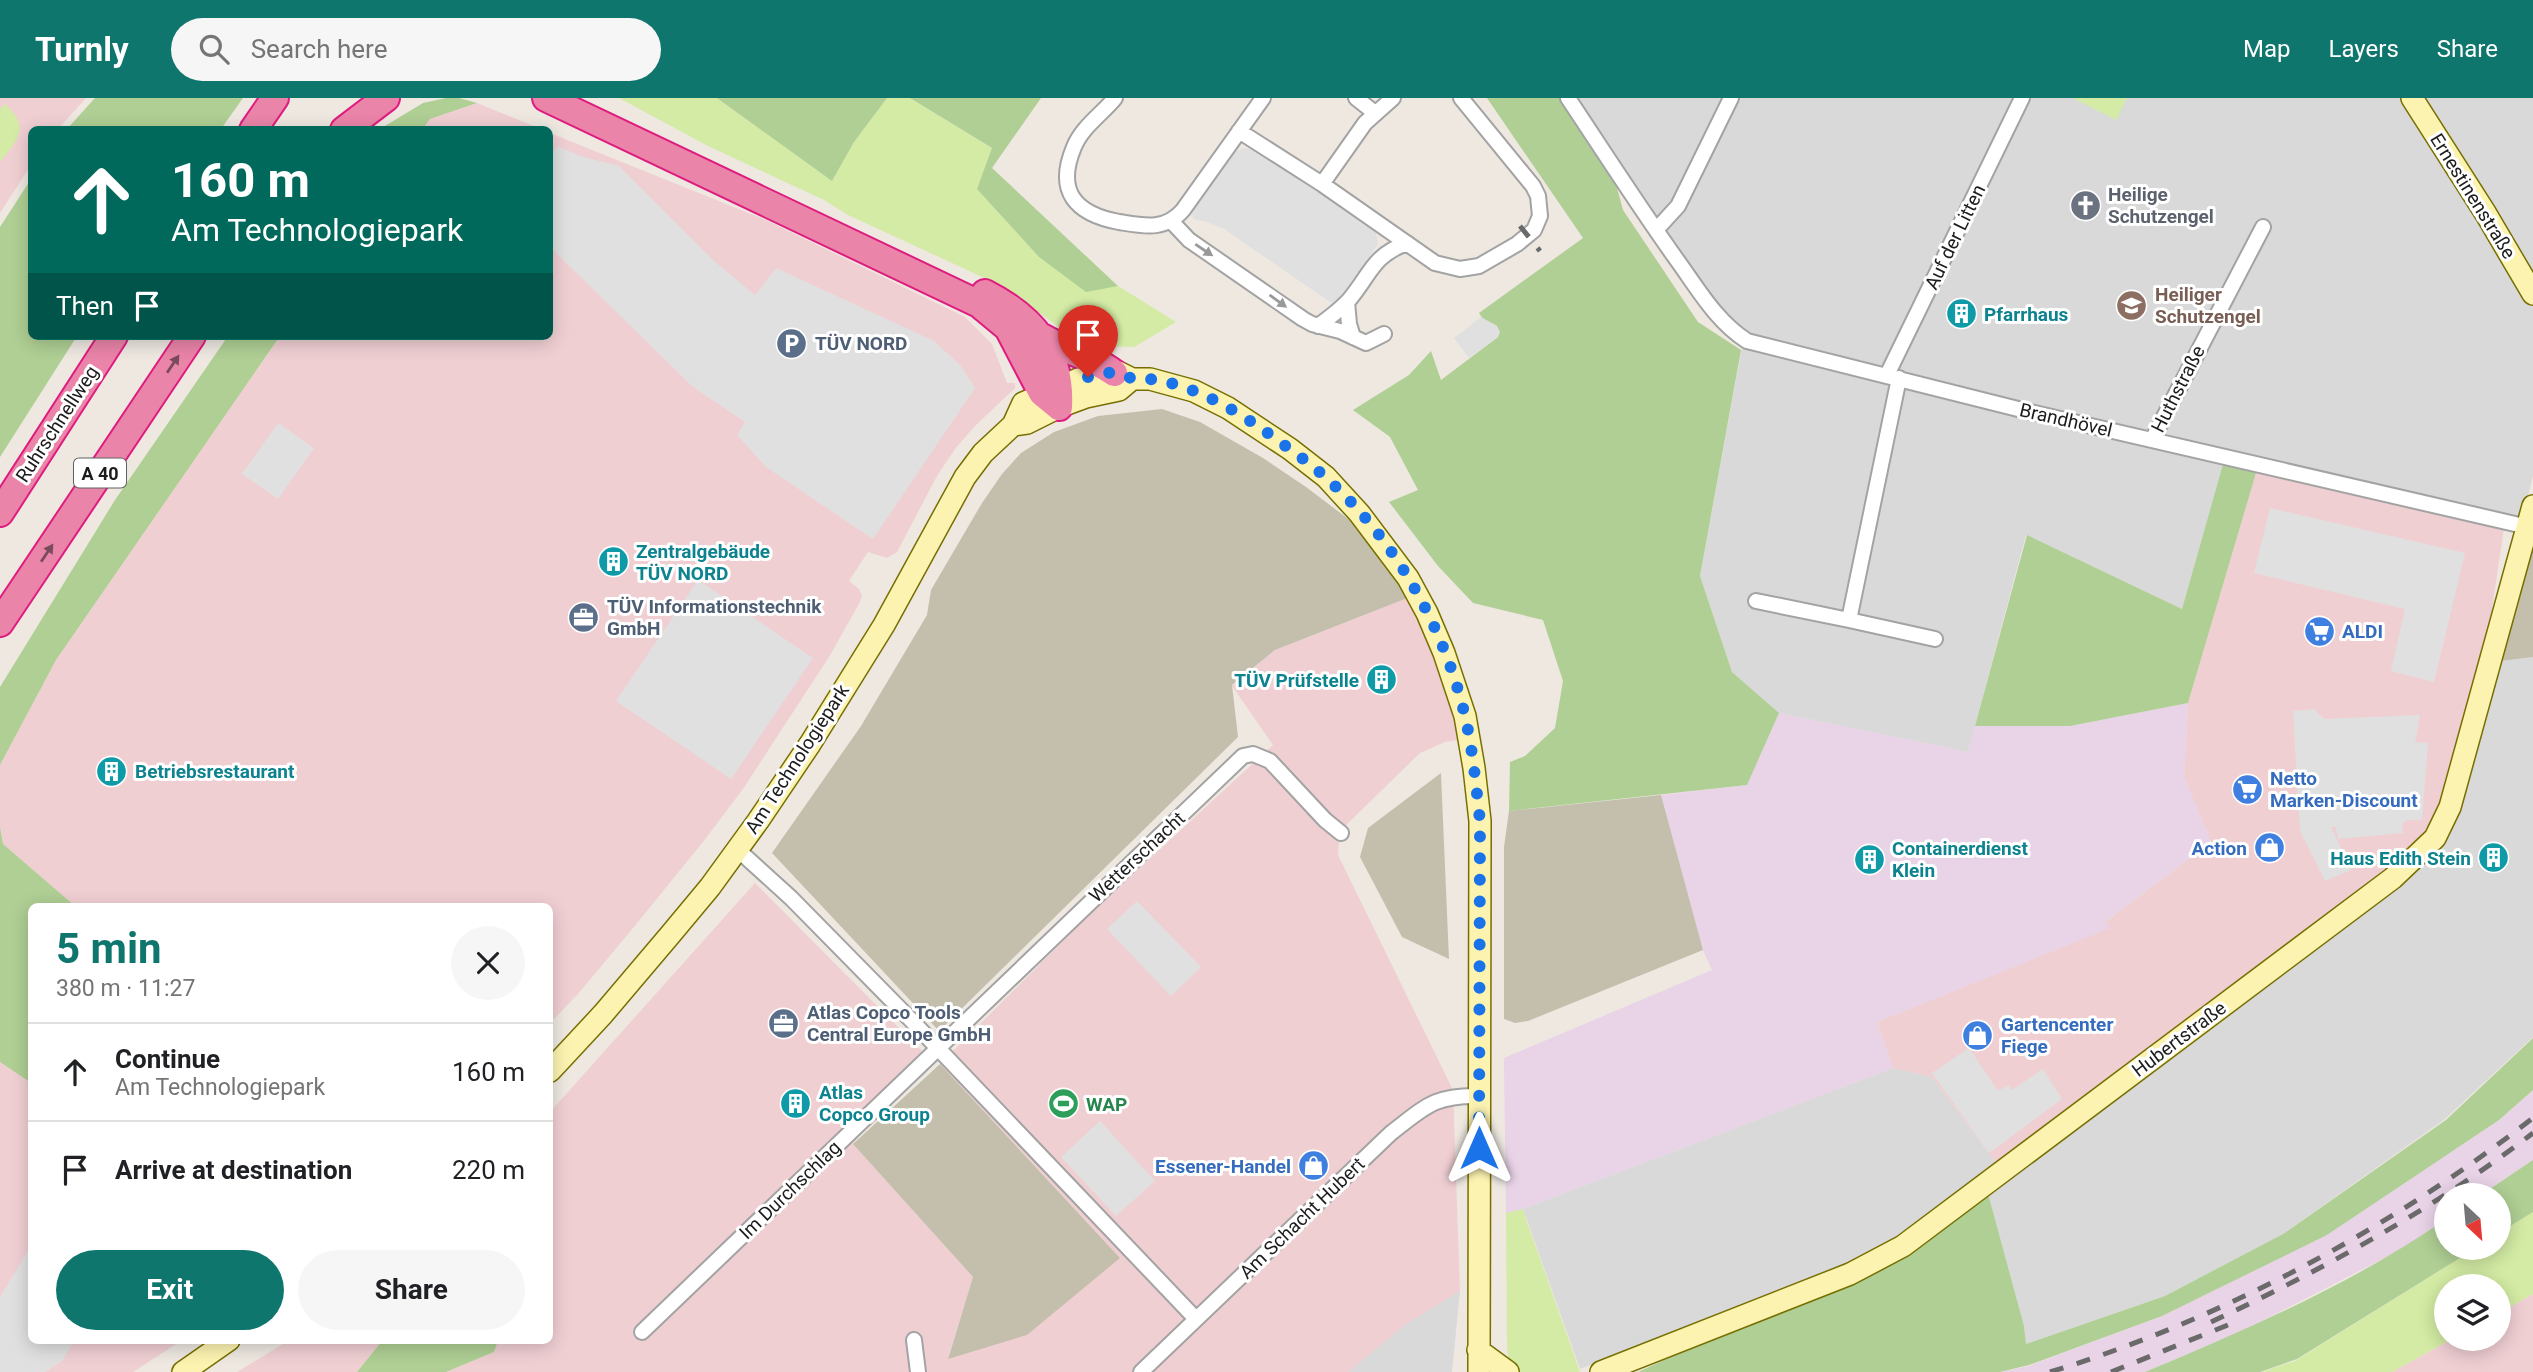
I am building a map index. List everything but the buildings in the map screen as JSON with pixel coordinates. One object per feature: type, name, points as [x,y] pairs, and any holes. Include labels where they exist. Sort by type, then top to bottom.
[{"type":"highway","points":[[256,126],[275,98]]},
{"type":"highway","points":[[335,126],[354,98]]},
{"type":"highway","points":[[349,126],[386,98]]},
{"type":"highway","points":[[546,98],[979,304],[1008,328],[1054,395]]},
{"type":"highway","points":[[572,98],[598,114],[988,294],[1018,312],[1042,337],[1077,355],[1100,362],[1123,376]]},
{"type":"highway","points":[[1042,337],[1054,395]]},
{"type":"highway","name":"Ruhrschnellweg","points":[[0,513],[111,340]]},
{"type":"highway","name":"A 40","points":[[0,623],[189,340]]},
{"type":"street","points":[[1115,98],[1074,145],[1068,167],[1069,190],[1079,206],[1097,218],[1150,226],[1172,222],[1183,210],[1210,177],[1263,98]]},
{"type":"street","points":[[1250,114],[1256,98]]},
{"type":"street","points":[[1356,98],[1375,113]]},
{"type":"street","points":[[1322,184],[1365,124],[1393,98]]},
{"type":"street","points":[[1239,131],[1322,184],[1373,224],[1435,263],[1447,267],[1470,268],[1490,261],[1517,244],[1534,230],[1540,216],[1538,196],[1533,186],[1461,98]]},
{"type":"street","name":"Brandhövel","points":[[1568,98],[1717,316],[1731,331],[1747,341],[2152,440],[2528,527]]},
{"type":"street","points":[[1656,230],[1678,206],[1731,98]]},
{"type":"street","name":"Auf der Litten","points":[[1849,620],[1893,377],[2022,98]]},
{"type":"street","name":"Ernestinenstraße","points":[[2412,98],[2533,294]]},
{"type":"street","points":[[1172,222],[1189,240],[1303,319],[1366,343],[1384,334]]},
{"type":"street","name":"Huthstraße","points":[[2152,440],[2263,227]]},
{"type":"street","points":[[1318,326],[1347,302],[1366,268],[1394,248],[1407,243]]},
{"type":"street","points":[[1347,302],[1353,337]]},
{"type":"street","name":"Am Technologiepark","points":[[553,1068],[661,945],[737,849],[810,744],[884,625],[965,477],[983,453],[1013,425],[1027,423],[1054,395],[1079,379],[1123,376],[1168,383],[1194,391],[1262,429],[1326,477],[1359,513],[1394,558],[1427,613],[1458,690],[1470,741],[1480,821],[1479,1096]]},
{"type":"street","name":"Hubertstraße","points":[[1601,1372],[1850,1274],[1903,1246],[2315,939],[2424,851],[2442,828],[2450,807],[2533,506]]},
{"type":"street","points":[[1756,601],[1935,639]]},
{"type":"street","name":"Wetterschacht","points":[[939,1049],[1243,756],[1253,754],[1270,761],[1325,820],[1341,833]]},
{"type":"street","points":[[737,849],[791,898],[939,1049],[1196,1319]]},
{"type":"street","name":"Im Durchschlag","points":[[642,1332],[939,1049]]},
{"type":"street","name":"Am Schacht Hubert","points":[[1141,1372],[1391,1133],[1426,1106],[1449,1096],[1479,1096]]},
{"type":"street","points":[[1479,1096],[1479,1372]]},
{"type":"street","points":[[915,1340],[918,1372]]},
{"type":"street","points":[[183,1372],[223,1344]]},
{"type":"street","points":[[1478,1350],[1508,1372]]},
{"type":"shaded area","points":[[0,98],[86,98],[61,126],[28,126],[28,170],[0,213]]},
{"type":"shaded area","points":[[1569,98],[2533,98],[2533,476],[2522,519],[2230,454],[2223,464],[2182,609],[2026,535],[1968,752],[1779,713],[1732,672],[1700,576],[1744,336],[1718,316]]},
{"type":"shaded area","points":[[477,103],[534,126],[426,126],[430,119]]},
{"type":"shaded area","points":[[553,134],[766,220],[965,317],[992,344],[1007,383],[1015,383],[1015,388],[955,449],[937,476],[897,552],[887,558],[868,552],[849,581],[859,589],[862,595],[860,602],[829,657],[743,789],[629,933],[553,1020],[553,903],[72,903],[3,844],[0,827],[0,765],[56,660],[277,340],[553,340]]},
{"type":"shaded area","name":"TÜV NORD","points":[[557,146],[583,157],[619,166],[715,262],[755,295],[776,268],[934,341],[960,365],[975,388],[873,539],[766,467],[737,435],[745,422],[692,386],[553,250],[553,153]]},
{"type":"shaded area","points":[[1244,148],[1260,150],[1376,233],[1378,244],[1336,306],[1224,229],[1193,219],[1192,211],[1213,179],[1232,153]]},
{"type":"shaded area","points":[[1481,317],[1497,326],[1500,332],[1498,337],[1469,358],[1454,338]]},
{"type":"shaded area","points":[[1162,409],[1200,422],[1263,458],[1355,524],[1410,597],[1275,650],[1232,685],[1238,737],[939,1031],[772,853],[861,726],[927,615],[931,590],[1002,474],[1021,453],[1054,432],[1098,416]]},
{"type":"shaded area","points":[[278,423],[314,448],[278,499],[242,474]]},
{"type":"shaded area","points":[[2256,473],[2445,512],[2504,528],[2480,690],[2440,828],[2002,1171],[1932,1077],[1893,1068],[1877,1022],[2109,928],[2105,922],[2211,842],[2184,777],[2188,703]]},
{"type":"shaded area","name":"ALDI","points":[[2270,508],[2465,553],[2434,682],[2391,671],[2405,609],[2254,573]]},
{"type":"shaded area","points":[[2533,541],[2533,657],[2493,662]]},
{"type":"shaded area","points":[[698,580],[813,658],[731,779],[616,701]]},
{"type":"shaded area","points":[[1410,597],[1421,612],[1466,739],[1445,742],[1420,753],[1340,831],[1338,855],[1453,1090],[1460,1291],[1406,1324],[1348,1372],[446,1372],[494,1352],[497,1344],[553,1344],[553,1109],[755,883],[925,1054],[853,1144],[973,1277],[948,1358],[1120,1258],[940,1064],[1094,910],[1273,745],[1232,686],[1275,650]]},
{"type":"shaded area","points":[[2533,657],[2533,1037],[2445,1119],[2283,1234],[2165,1296],[2026,1344],[2024,1326],[1986,1186],[2493,662]]},
{"type":"shaded area","points":[[2188,703],[2184,777],[2211,842],[2106,921],[2110,928],[1877,1022],[1893,1068],[1523,1209],[1506,1213],[1504,1058],[1712,970],[1703,950],[1661,795],[1747,785],[1779,713],[1968,752],[1975,726],[2070,726]]},
{"type":"shaded area","points":[[2314,709],[2324,719],[2420,715],[2415,742],[2428,743],[2422,820],[2407,820],[2402,824],[2403,833],[2338,839],[2336,827],[2331,827],[2351,870],[2325,881],[2300,831],[2293,711]]},
{"type":"shaded area","points":[[1441,773],[1449,959],[1402,937],[1360,857],[1368,828]]},
{"type":"shaded area","points":[[1661,795],[1703,950],[1528,1021],[1515,1023],[1504,1019],[1504,847],[1509,811]]},
{"type":"shaded area","points":[[1137,901],[1201,967],[1171,996],[1107,929]]},
{"type":"shaded area","name":"Gartencenter Fiege","points":[[1969,1048],[1998,1091],[2008,1085],[2012,1090],[2043,1069],[2062,1099],[1989,1153],[1932,1073]]},
{"type":"shaded area","points":[[0,1062],[28,1081],[28,1344],[176,1344],[133,1372],[0,1372]]},
{"type":"shaded area","points":[[940,1064],[1120,1258],[1027,1335],[948,1359],[973,1277],[853,1144]]},
{"type":"shaded area","points":[[1893,1068],[1932,1077],[2002,1171],[1902,1244],[1580,1369],[1523,1209]]},
{"type":"shaded area","points":[[2533,1090],[2533,1160],[2499,1183],[2434,1183],[2434,1227],[2406,1247],[2244,1330],[2145,1372],[2001,1372],[2029,1366],[2162,1316],[2327,1235],[2499,1120]]},
{"type":"shaded area","points":[[1100,1121],[1155,1181],[1116,1216],[1061,1157]]},
{"type":"shaded area","points":[[28,1251],[28,1344],[72,1344],[62,1361],[45,1372],[0,1372],[0,1297]]},
{"type":"shaded area","points":[[1460,1291],[1452,1372],[1348,1372],[1406,1324]]},
{"type":"shaded area","points":[[2533,1294],[2533,1372],[2392,1372],[2434,1349],[2511,1351],[2511,1306]]},
{"type":"shaded area","points":[[283,1344],[380,1344],[357,1372],[237,1372]]},
{"type":"green space","points":[[95,98],[243,98],[223,126],[70,126]]},
{"type":"green space","points":[[459,98],[477,103],[430,119],[425,126],[385,126],[423,103]]},
{"type":"green space","points":[[619,98],[717,98],[832,181],[854,142],[887,98],[910,98],[993,149],[977,189],[1039,257],[1086,291],[1118,286],[1176,322],[1134,347],[1085,346],[1004,287],[848,215],[824,200],[708,146]]},
{"type":"green space","points":[[717,98],[887,98],[854,142],[832,181]]},
{"type":"green space","points":[[910,98],[1041,98],[992,168],[1118,286],[1086,292],[1039,257],[977,189],[992,148]]},
{"type":"green space","points":[[1487,98],[1561,98],[1614,177],[1623,210],[1698,322],[1741,350],[1700,576],[1732,672],[1779,713],[1747,785],[1509,811],[1510,762],[1525,756],[1555,728],[1563,681],[1543,620],[1473,603],[1438,566],[1389,502],[1418,490],[1390,437],[1353,410],[1409,375],[1431,351],[1441,380],[1498,337],[1497,326],[1483,319],[1479,313],[1583,238]]},
{"type":"green space","points":[[2073,98],[2127,98],[2116,120]]},
{"type":"green space","points":[[5,104],[13,112],[20,127],[12,147],[0,162],[0,109]]},
{"type":"green space","points":[[28,184],[28,340],[74,340],[0,457],[0,227]]},
{"type":"green space","points":[[225,340],[277,340],[56,660],[0,765],[0,687],[115,500]]},
{"type":"green space","points":[[2223,464],[2256,473],[2188,703],[2070,726],[1975,726],[2027,535],[2182,609]]},
{"type":"green space","points":[[0,827],[3,844],[72,903],[28,903],[28,1081],[0,1062]]},
{"type":"green space","points":[[2533,1038],[2533,1090],[2499,1120],[2327,1235],[2162,1316],[2029,1365],[2000,1372],[1638,1372],[1848,1276],[1986,1186],[2024,1326],[2026,1344],[2165,1296],[2283,1234],[2446,1120]]},
{"type":"green space","points":[[2533,1160],[2533,1212],[2511,1226],[2511,1183],[2499,1183]]},
{"type":"green space","points":[[1523,1209],[1580,1372],[1511,1372],[1507,1350],[1506,1213]]},
{"type":"green space","points":[[2533,1212],[2533,1294],[2511,1306],[2511,1274],[2434,1274],[2457,1260],[2511,1260],[2511,1226]]},
{"type":"green space","points":[[2434,1227],[2434,1260],[2457,1260],[2297,1359],[2260,1372],[2145,1372],[2300,1303]]},
{"type":"green space","points":[[2434,1274],[2434,1349],[2392,1372],[2262,1372],[2295,1361]]},
{"type":"green space","points":[[380,1344],[497,1344],[494,1352],[446,1372],[357,1372]]},
{"type":"railway","points":[[1520,226],[1540,251]]},
{"type":"railway","points":[[2050,1372],[2178,1326],[2303,1267],[2422,1197],[2533,1118]]},
{"type":"railway","points":[[2211,1322],[2295,1281],[2377,1236],[2457,1187],[2533,1133]]},
{"type":"railway","points":[[2111,1372],[2228,1325]]},
{"type":"place","name":"Heilige Schutzengel","points":[[2085,205]]},
{"type":"place","name":"Heiliger Schutzengel","points":[[2132,305]]},
{"type":"place","name":"Pfarrhaus","points":[[1961,314]]},
{"type":"place","name":"TÜV NORD","points":[[792,343]]},
{"type":"place","name":"Zentralgebäude TÜV NORD","points":[[613,562]]},
{"type":"place","name":"TÜV Informationstechnik GmbH","points":[[584,617]]},
{"type":"place","name":"ALDI","points":[[2319,631]]},
{"type":"place","name":"TÜV Prüfstelle","points":[[1382,680]]},
{"type":"place","name":"Betriebsrestaurant","points":[[112,771]]},
{"type":"place","name":"Netto Marken-Discount","points":[[2247,789]]},
{"type":"place","name":"Action","points":[[2270,848]]},
{"type":"place","name":"Haus Edith Stein","points":[[2494,858]]},
{"type":"place","name":"Containerdienst Klein","points":[[1869,859]]},
{"type":"place","name":"Atlas Copco Tools Central Europe GmbH","points":[[784,1023]]},
{"type":"place","name":"Gartencenter Fiege","points":[[1978,1035]]},
{"type":"place","name":"Atlas Copco Group","points":[[796,1103]]},
{"type":"place","name":"WAP","points":[[1063,1104]]},
{"type":"place","name":"Essener-Handel","points":[[1314,1166]]},
{"type":"route","points":[[1088,377],[1118,372],[1132,379],[1168,383],[1194,391],[1253,422],[1326,477],[1359,513],[1387,547],[1427,613],[1458,690],[1465,716],[1480,821],[1479,1148]]}]
